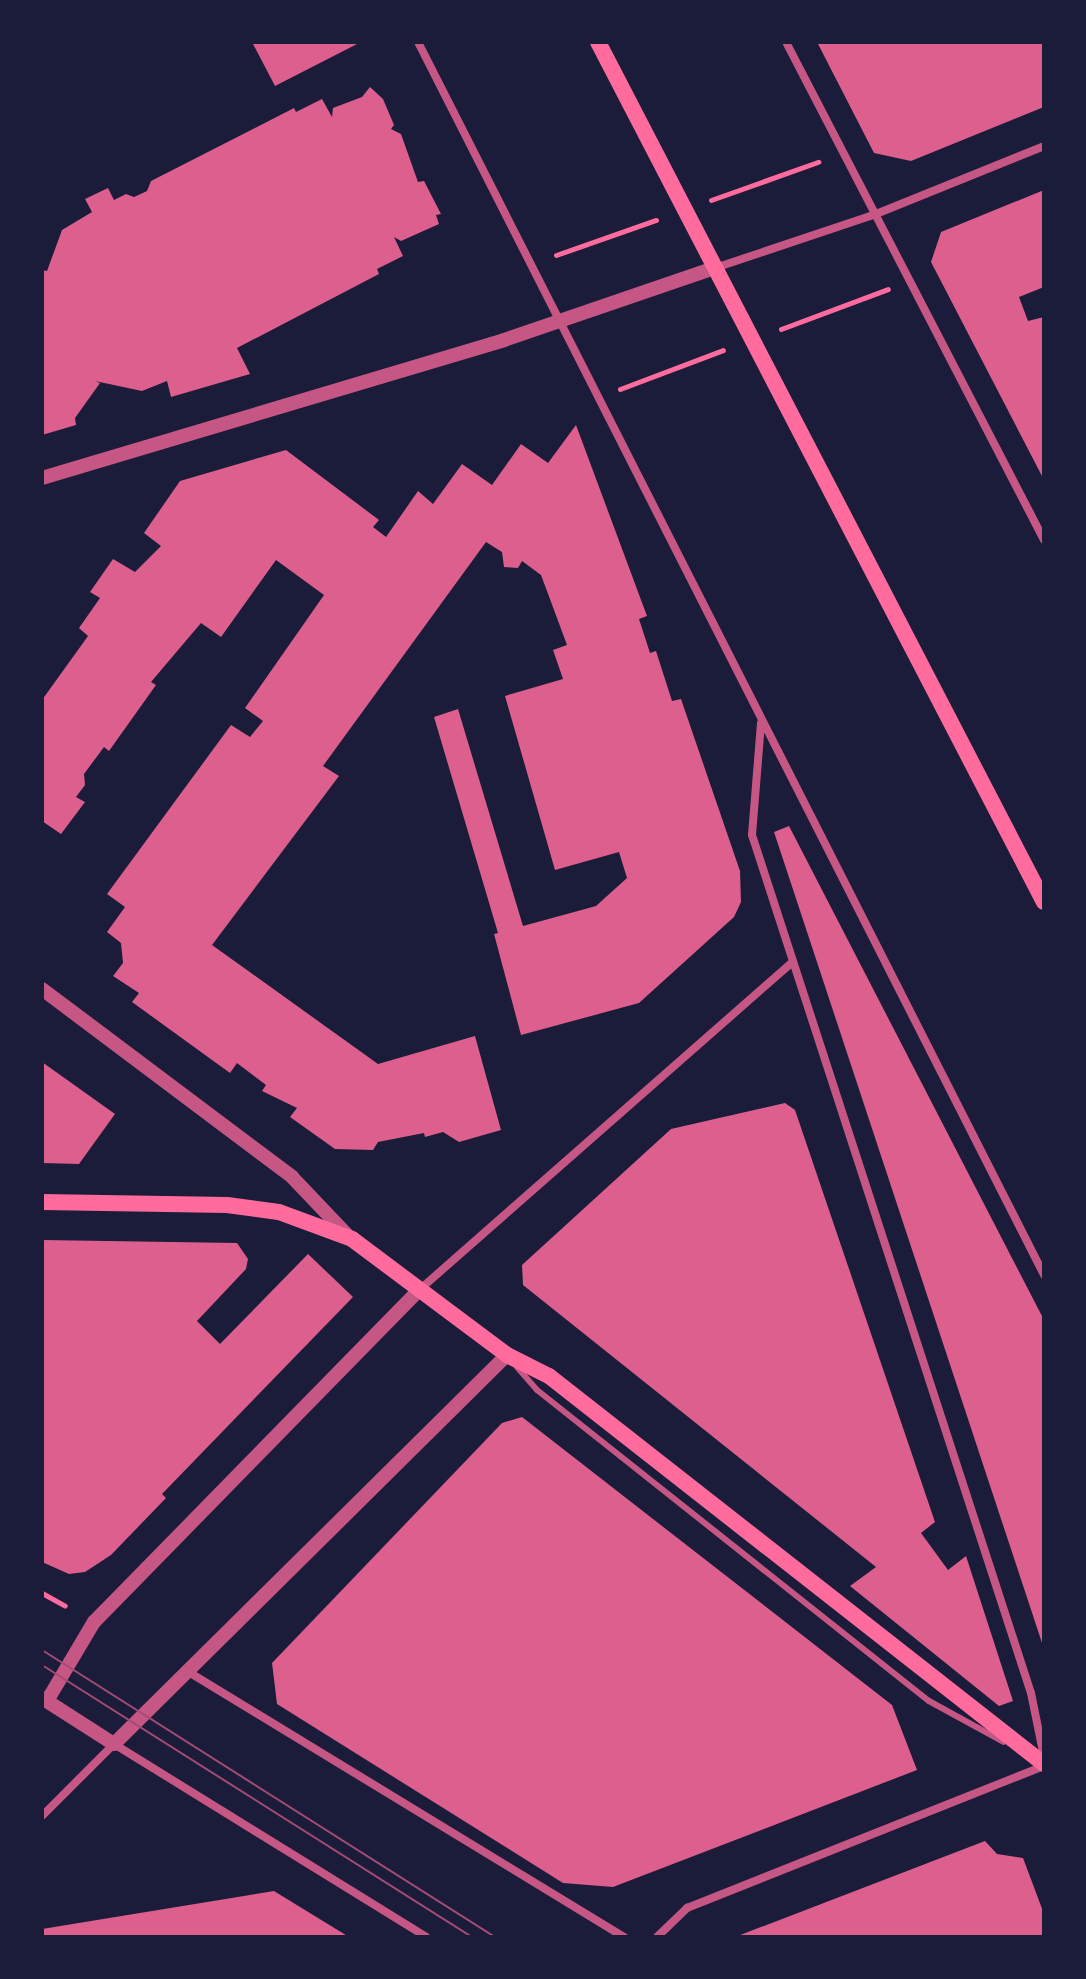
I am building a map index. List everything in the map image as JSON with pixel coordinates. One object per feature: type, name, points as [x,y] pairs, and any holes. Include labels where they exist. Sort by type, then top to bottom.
[{"type":"main road","points":[[598,42],[1044,902]]},
{"type":"main road","points":[[42,1202],[227,1205],[279,1212],[352,1239],[507,1355],[549,1376],[1044,1764]]},
{"type":"street","points":[[418,42],[1044,1275]]},
{"type":"street","points":[[786,42],[1044,540]]},
{"type":"street","points":[[42,478],[560,320],[876,214],[1044,146]]},
{"type":"street","points":[[762,721],[752,835],[1031,1693],[1044,1757]]},
{"type":"street","points":[[426,1937],[44,1701],[94,1622],[418,1291],[793,962]]},
{"type":"street","points":[[42,989],[292,1177],[352,1239]]},
{"type":"street","points":[[42,1816],[507,1355]]},
{"type":"street","points":[[186,1671],[624,1937]]},
{"type":"street","points":[[657,1937],[687,1908],[1044,1764]]},
{"type":"path","points":[[737,190],[828,158]]},
{"type":"path","points":[[552,257],[641,225]]},
{"type":"path","points":[[799,322],[895,287]]},
{"type":"path","points":[[619,389],[710,355]]},
{"type":"path","points":[[42,1593],[65,1606]]},
{"type":"building","points":[[252,42],[361,42],[275,86]]},
{"type":"building","points":[[817,42],[1044,42],[1044,107],[911,161],[874,153]]},
{"type":"building","points":[[370,87],[383,99],[394,125],[391,129],[401,134],[418,182],[424,181],[441,214],[436,215],[439,224],[401,241],[394,237],[403,256],[377,269],[379,274],[237,348],[250,374],[171,397],[167,381],[142,391],[95,381],[100,383],[75,418],[76,425],[42,435],[42,270],[47,271],[62,230],[92,212],[85,199],[108,188],[114,200],[126,194],[134,197],[147,191],[151,181],[294,108],[296,112],[322,99],[332,117],[333,108],[362,97]]},
{"type":"building","points":[[1044,190],[1044,287],[1019,297],[1028,321],[1044,317],[1044,480],[931,262],[941,232]]},
{"type":"building","points":[[576,425],[647,616],[639,619],[650,653],[656,651],[672,701],[681,699],[740,871],[741,902],[734,917],[639,1003],[521,1035],[494,934],[498,933],[434,717],[458,709],[523,926],[596,906],[627,878],[619,852],[555,870],[505,696],[563,679],[553,650],[567,645],[541,575],[522,561],[518,568],[504,567],[502,552],[486,542],[323,766],[339,776],[212,945],[378,1064],[475,1036],[501,1130],[459,1142],[443,1132],[425,1137],[424,1133],[378,1142],[373,1150],[335,1149],[290,1117],[297,1108],[262,1091],[266,1085],[237,1063],[230,1073],[132,1002],[139,993],[113,976],[123,963],[121,943],[107,932],[125,907],[107,894],[231,725],[250,737],[263,721],[245,708],[324,595],[276,560],[221,637],[201,623],[151,682],[156,685],[109,751],[104,747],[84,774],[85,785],[76,797],[85,802],[61,834],[42,821],[42,700],[88,636],[79,628],[100,598],[90,592],[113,559],[135,572],[161,546],[144,533],[180,481],[286,450],[379,520],[373,527],[386,537],[418,491],[433,504],[462,464],[492,485],[521,444],[548,463]]},
{"type":"building","points":[[789,826],[1044,1320],[1044,1649],[774,832]]},
{"type":"building","points":[[42,1062],[115,1114],[79,1164],[42,1163]]},
{"type":"building","points":[[785,1103],[795,1110],[935,1522],[921,1533],[948,1570],[966,1556],[1013,1701],[999,1706],[850,1586],[876,1567],[523,1285],[522,1265],[671,1129]]},
{"type":"building","points":[[42,1240],[237,1243],[248,1259],[246,1269],[197,1321],[220,1344],[308,1254],[353,1297],[162,1494],[166,1498],[111,1555],[85,1572],[69,1574],[42,1562]]},
{"type":"building","points":[[522,1417],[892,1705],[917,1770],[613,1887],[563,1883],[277,1704],[272,1663],[502,1423]]},
{"type":"building","points":[[985,1841],[997,1854],[1023,1858],[1044,1914],[1044,1937],[735,1937]]},
{"type":"building","points":[[274,1891],[349,1937],[42,1937],[42,1929]]},
{"type":"tram line","points":[[42,1650],[495,1937]]},
{"type":"tram line","points":[[42,1665],[472,1937]]}]
